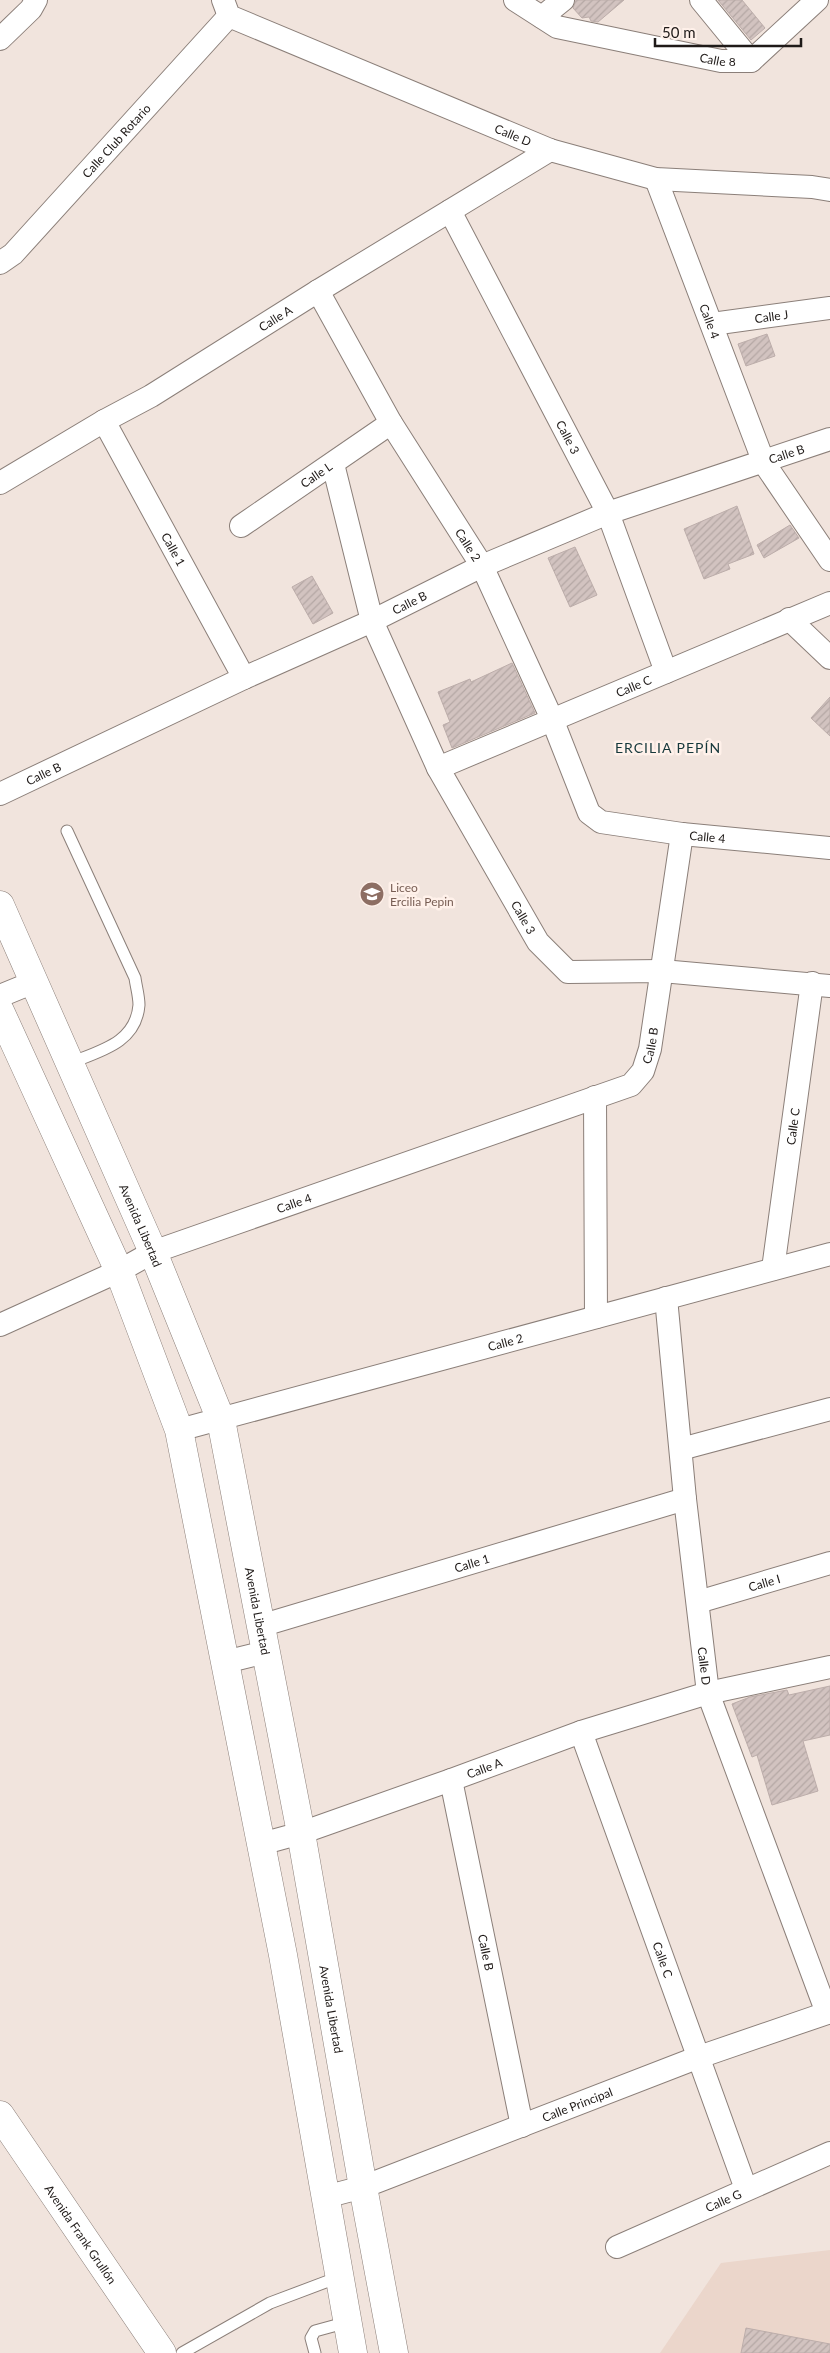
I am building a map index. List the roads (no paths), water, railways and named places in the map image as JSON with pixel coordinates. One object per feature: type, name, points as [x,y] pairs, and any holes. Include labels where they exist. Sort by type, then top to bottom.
[{"type":"main road","name":"Avenida Libertad","points":[[0,905],[153,1252],[221,1420],[301,1833],[394,2353]]},
{"type":"main road","points":[[0,1011],[118,1271],[178,1430],[261,1844],[354,2353]]},
{"type":"main road","name":"Avenida Frank Grullón","points":[[0,2115],[162,2353]]},
{"type":"street","points":[[0,39],[31,10],[36,0]]},
{"type":"street","name":"Calle 8","points":[[515,0],[557,27],[720,61],[752,61],[817,0]]},
{"type":"street","points":[[542,17],[563,0]]},
{"type":"street","points":[[701,0],[752,61]]},
{"type":"street","name":"Calle D","points":[[226,8],[550,150],[656,180],[824,184]]},
{"type":"street","name":"Calle Club Rotario","points":[[0,263],[14,254],[226,8]]},
{"type":"street","name":"Calle A","points":[[0,483],[104,421],[151,396],[318,291],[550,150]]},
{"type":"street","name":"Calle 4","points":[[656,180],[764,463],[830,560]]},
{"type":"street","name":"Calle 3","points":[[450,211],[608,514],[666,672]]},
{"type":"street","name":"Calle 2","points":[[318,291],[391,423],[482,566],[552,719],[589,813]]},
{"type":"street","name":"Calle J","points":[[712,324],[830,308]]},
{"type":"street","name":"Calle 1","points":[[104,421],[244,678]]},
{"type":"street","name":"Calle L","points":[[242,526],[391,423]]},
{"type":"street","name":"Calle B","points":[[0,794],[244,678],[372,621],[482,566],[608,514],[764,463],[830,439]]},
{"type":"street","name":"Calle 3","points":[[333,464],[372,621],[438,768],[538,942],[554,960],[568,972],[662,971],[821,984]]},
{"type":"street","name":"Calle C","points":[[438,768],[830,603]]},
{"type":"street","points":[[789,619],[830,658]]},
{"type":"street","name":"Calle 4","points":[[589,813],[601,822],[682,834],[830,848]]},
{"type":"street","name":"Calle B","points":[[595,1097],[631,1085],[643,1070],[650,1049],[682,834]]},
{"type":"street","points":[[0,996],[34,982]]},
{"type":"street","name":"Calle C","points":[[773,1269],[821,984]]},
{"type":"street","points":[[595,1097],[596,1317]]},
{"type":"street","name":"Calle 4","points":[[0,1325],[118,1271],[153,1252],[595,1097]]},
{"type":"street","name":"Calle 2","points":[[178,1430],[221,1420],[830,1254]]},
{"type":"street","name":"Calle D","points":[[666,1298],[682,1449],[685,1499],[708,1693],[828,2013]]},
{"type":"street","points":[[682,1449],[830,1409]]},
{"type":"street","name":"Calle 1","points":[[260,1626],[685,1499]]},
{"type":"street","name":"Calle I","points":[[698,1602],[830,1563]]},
{"type":"street","points":[[224,1662],[266,1652]]},
{"type":"street","name":"Calle A","points":[[261,1844],[301,1833],[581,1732],[708,1693],[830,1667]]},
{"type":"street","name":"Calle C","points":[[581,1732],[746,2189]]},
{"type":"street","name":"Calle B","points":[[451,1780],[522,2126]]},
{"type":"street","name":"Calle Principal","points":[[325,2197],[363,2187],[699,2057],[828,2013]]},
{"type":"street","name":"Calle G","points":[[617,2247],[830,2153]]},
{"type":"lane","points":[[67,831],[135,978],[139,1005],[132,1029],[116,1045],[70,1062]]},
{"type":"lane","points":[[182,2353],[270,2303],[340,2277]]},
{"type":"lane","points":[[315,2353],[311,2338],[315,2332],[348,2322]]},
{"type":"place","name":"Liceo Ercilia Pepin","points":[[372,894]]},
{"type":"district","name":"ERCILIA PEPÍN","points":[[668,747]]}]
